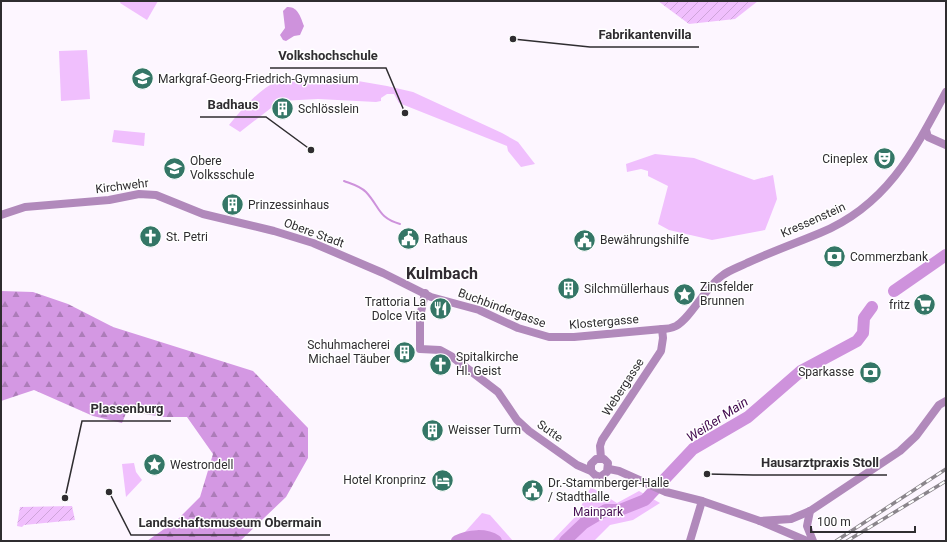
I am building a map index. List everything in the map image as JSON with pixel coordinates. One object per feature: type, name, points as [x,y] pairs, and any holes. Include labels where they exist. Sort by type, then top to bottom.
[{"type":"street","name":"Kressenstein","points":[[724,273],[833,227],[854,216],[871,203],[886,187],[926,130],[946,92]]},
{"type":"street","points":[[926,130],[928,137],[946,145]]},
{"type":"street","name":"Kirchwehr","points":[[1,215],[25,207],[95,202],[147,194],[165,197],[191,208]]},
{"type":"street","name":"Obere Stadt","points":[[191,208],[203,214],[274,231],[313,243],[383,273],[424,294]]},
{"type":"street","name":"Klostergasse","points":[[549,337],[574,338],[671,328],[680,324],[713,283],[724,273]]},
{"type":"street","name":"Buchbindergasse","points":[[424,294],[479,310],[518,328],[549,337]]},
{"type":"street","name":"Sutte","points":[[424,294],[420,317],[420,349],[440,350],[451,356],[498,392],[517,420],[529,431],[577,465],[591,471],[595,476],[600,477],[606,474],[609,469]]},
{"type":"street","name":"Webergasse","points":[[601,458],[600,446],[602,440],[661,351],[663,338],[662,329]]},
{"type":"street","points":[[760,521],[787,520],[810,510],[900,451],[916,436],[939,405],[946,401]]},
{"type":"street","points":[[591,471],[592,462],[601,458],[606,461],[609,469],[619,471],[646,484],[666,492],[702,501],[760,521],[807,541]]},
{"type":"street","points":[[690,541],[702,501]]},
{"type":"street","points":[[810,510],[807,526],[813,541]]},
{"type":"green space","points":[[121,1],[158,1],[147,20],[120,3]]},
{"type":"green space","points":[[658,1],[758,1],[735,19],[689,24]]},
{"type":"green space","points":[[87,50],[90,99],[61,101],[59,51]]},
{"type":"green space","points":[[279,80],[358,81],[413,92],[502,133],[518,142],[535,164],[521,167],[508,151],[507,146],[399,103],[394,94],[387,94],[381,98],[381,101],[376,102],[318,99],[280,101],[240,132],[229,125],[245,106],[258,94]]},
{"type":"green space","points":[[114,130],[145,133],[144,146],[112,142]]},
{"type":"green space","points":[[655,154],[694,158],[754,180],[773,175],[777,199],[765,230],[712,240],[669,230],[658,224],[668,186],[648,176],[648,171],[641,169],[627,172],[626,164]]},
{"type":"green space","points":[[1,291],[33,292],[68,304],[113,327],[253,371],[308,428],[308,458],[286,497],[240,541],[147,541],[177,520],[200,497],[213,454],[187,417],[163,417],[127,411],[122,423],[93,416],[34,390],[1,401]]},
{"type":"green space","points":[[134,463],[136,472],[142,480],[126,497],[122,464]]},
{"type":"green space","name":"Mainpark","points":[[591,487],[617,503],[639,491],[660,503],[633,520],[610,525],[594,541],[552,541],[576,516]]},
{"type":"green space","points":[[72,506],[75,520],[24,525],[22,527],[17,526],[20,507]]},
{"type":"green space","points":[[482,513],[490,515],[513,541],[457,541]]},
{"type":"shaded area","points":[[287,7],[294,8],[296,10],[304,26],[300,35],[294,36],[286,41],[283,40],[280,35],[285,28],[283,11]]},
{"type":"waterway","points":[[344,181],[356,185],[364,190],[387,219],[400,224]]},
{"type":"waterway","name":"Weißer Main","points":[[894,291],[946,255]]},
{"type":"waterway","name":"Weißer Main","points":[[565,541],[584,523],[606,510],[620,510],[645,500],[693,449],[748,417],[801,371],[857,341],[863,333],[864,318],[872,307]]},
{"type":"waterway","name":"Weißer Main","points":[[457,541],[467,537],[477,536],[487,537],[496,541]]},
{"type":"railway","points":[[836,541],[946,469]]},
{"type":"railway","points":[[847,541],[946,481]]},
{"type":"place","name":"Fabrikantenvilla","points":[[513,39]]},
{"type":"place","name":"Markgraf-Georg-Friedrich-Gymnasium","points":[[143,79]]},
{"type":"place","name":"Schlösslein","points":[[283,109]]},
{"type":"place","name":"Volkshochschule","points":[[405,113]]},
{"type":"place","name":"Badhaus","points":[[311,150]]},
{"type":"place","name":"Cineplex","points":[[884,159]]},
{"type":"place","name":"Obere Volksschule","points":[[175,168]]},
{"type":"place","name":"Prinzessinhaus","points":[[233,205]]},
{"type":"place","name":"St. Petri","points":[[151,237]]},
{"type":"place","name":"Rathaus","points":[[409,239]]},
{"type":"place","name":"Bewährungshilfe","points":[[584,240]]},
{"type":"place","name":"Commerzbank","points":[[835,257]]},
{"type":"place","name":"Silchmüllerhaus","points":[[568,289]]},
{"type":"place","name":"Zinsfelder Brunnen","points":[[685,294]]},
{"type":"place","name":"fritz","points":[[925,305]]},
{"type":"place","name":"Trattoria La Dolce Vita","points":[[441,309]]},
{"type":"place","name":"Schuhmacherei Michael Täuber","points":[[405,352]]},
{"type":"place","name":"Spitalkirche Hl. Geist","points":[[440,364]]},
{"type":"place","name":"Sparkasse","points":[[870,372]]},
{"type":"place","name":"Weisser Turm","points":[[433,430]]},
{"type":"place","name":"Westrondell","points":[[155,465]]},
{"type":"place","name":"Hausarztpraxis Stoll","points":[[707,474]]},
{"type":"place","name":"Hotel Kronprinz","points":[[442,480]]},
{"type":"place","name":"Dr.-Stammberger-Halle / Stadthalle","points":[[533,490]]},
{"type":"place","name":"Landschaftsmuseum Obermain","points":[[109,492]]},
{"type":"place","name":"Plassenburg","points":[[65,498]]},
{"type":"district","name":"Kulmbach","points":[[442,273]]}]
